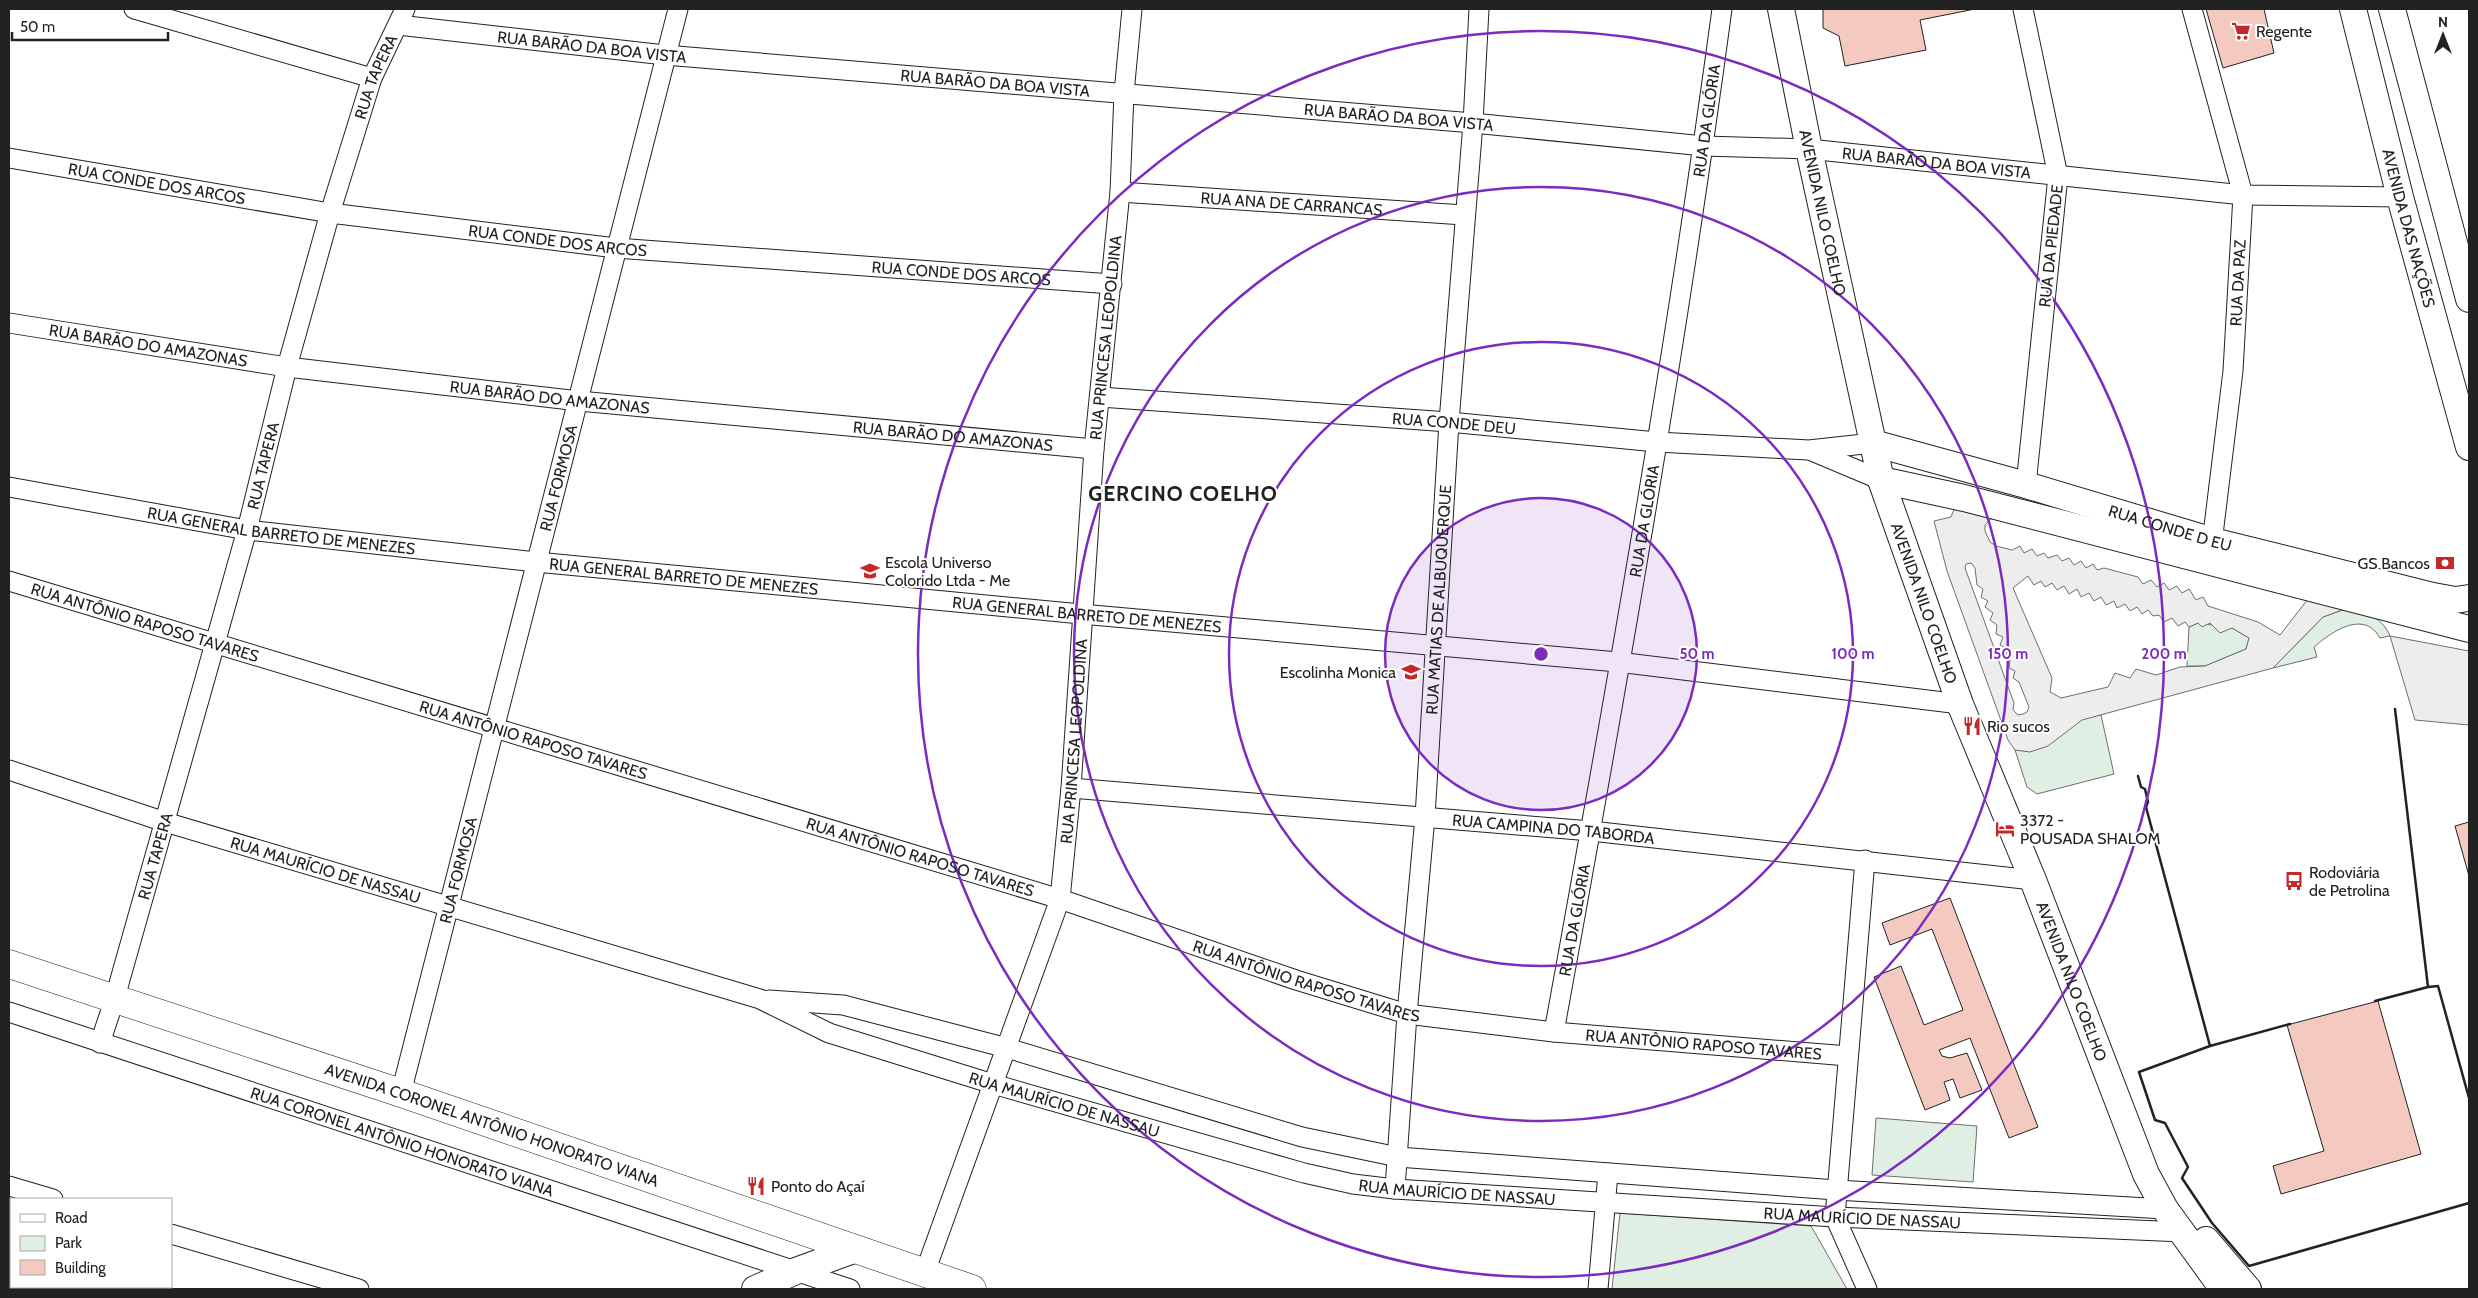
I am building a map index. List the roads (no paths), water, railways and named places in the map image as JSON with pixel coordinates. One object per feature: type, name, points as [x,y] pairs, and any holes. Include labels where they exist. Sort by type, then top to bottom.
[{"type":"highway","name":"AVENIDA CORONEL ANTÔNIO HONORATO VIANA","points":[[9,964],[114,1001],[401,1093],[972,1289]]},
{"type":"main road","name":"AVENIDA NILO COELHO","points":[[1781,9],[1880,480],[1960,704],[2033,880],[2146,1174],[2165,1209],[2223,1289]]},
{"type":"main road","points":[[2355,18],[2366,33],[2384,32],[2389,27],[2393,11]]},
{"type":"main road","points":[[2393,11],[2469,298]]},
{"type":"main road","name":"AVENIDA DAS NAÇÕES","points":[[2355,18],[2400,197],[2466,420],[2469,447]]},
{"type":"main road","name":"RUA CONDE D EU","points":[[1873,443],[2026,485],[2211,551],[2469,629]]},
{"type":"main road","name":"RUA CONDE D EU","points":[[1880,480],[2211,551],[2433,596],[2455,600],[2469,598]]},
{"type":"main road","name":"AVENIDA NILO COELHO","points":[[2146,1174],[2220,1255],[2248,1289]]},
{"type":"main road","points":[[755,1289],[796,1271],[856,1249]]},
{"type":"street","points":[[134,9],[372,78]]},
{"type":"street","name":"RUA FORMOSA","points":[[401,1093],[450,907],[493,726],[579,401],[616,248],[678,9]]},
{"type":"street","name":"RUA PRINCESA LEOPOLDINA","points":[[925,1272],[1060,899],[1071,788],[1081,614],[1094,449],[1120,192],[1124,93],[1132,9]]},
{"type":"street","name":"RUA MATIAS DE ALBUQUERQUE","points":[[1395,1189],[1407,1014],[1425,817],[1449,422],[1464,215],[1473,123],[1479,9]]},
{"type":"street","name":"RUA DA GLÓRIA","points":[[1554,1032],[1591,831],[1618,662],[1657,442],[1704,146],[1722,9]]},
{"type":"street","name":"RUA DA PIEDADE","points":[[2023,9],[2058,176],[2026,485]]},
{"type":"street","name":"RUA DA PAZ","points":[[2192,9],[2243,195],[2233,371],[2211,551]]},
{"type":"street","name":"RUA TAPERA","points":[[100,1043],[114,1001],[247,530],[287,367],[330,213],[372,78],[402,17]]},
{"type":"street","name":"RUA BARÃO DA BOA VISTA","points":[[402,17],[666,55],[1473,123],[1704,146],[1809,149],[2243,195],[2400,197]]},
{"type":"street","name":"RUA CONDE DOS ARCOS","points":[[9,158],[330,213],[616,248],[1112,284]]},
{"type":"street","name":"RUA ANA DE CARRANCAS","points":[[1120,192],[1464,215]]},
{"type":"street","name":"RUA BARÃO DO AMAZONAS","points":[[9,323],[287,367],[579,401],[1094,449]]},
{"type":"street","name":"RUA CONDE DEU","points":[[1100,396],[1449,422],[1657,442],[1809,450],[1873,443]]},
{"type":"street","name":"RUA CONDE DEU","points":[[1809,450],[1880,480]]},
{"type":"street","name":"RUA GENERAL BARRETO DE MENEZES","points":[[9,487],[247,530],[536,562],[1081,614],[1618,662],[1960,704]]},
{"type":"street","name":"RUA ANTÔNIO RAPOSO TAVARES","points":[[9,580],[1060,899],[1296,980],[1407,1014],[1554,1032],[1848,1056]]},
{"type":"street","name":"RUA MAURÍCIO DE NASSAU","points":[[9,770],[165,822],[760,999],[829,1033],[993,1084],[1304,1173],[1353,1184],[1395,1189],[1835,1217],[2183,1232]]},
{"type":"street","name":"RUA CAMPINA DO TABORDA","points":[[1071,788],[1591,831],[2033,880]]},
{"type":"street","points":[[1865,860],[1835,1217],[1867,1289]]},
{"type":"street","name":"RUA MAURÍCIO DE NASSAU","points":[[760,999],[843,1005],[1007,1048],[1302,1137],[1398,1157],[1836,1190],[2165,1209]]},
{"type":"street","name":"RUA CORONEL ANTÔNIO HONORATO VIANA","points":[[9,1012],[850,1289]]},
{"type":"street","points":[[1598,1289],[1608,1173]]},
{"type":"street","points":[[9,1186],[50,1198]]},
{"type":"street","points":[[172,1234],[359,1289]]},
{"type":"place","name":"Regente","points":[[2241,31]]},
{"type":"place","name":"GS Bancos","points":[[2445,563]]},
{"type":"place","name":"Escola Universo Colorido Ltda - Me","points":[[870,571]]},
{"type":"place","name":"Escolinha Monica","points":[[1411,672]]},
{"type":"place","name":"Rio sucos","points":[[1972,726]]},
{"type":"place","name":"3372 - POUSADA SHALOM","points":[[2005,829]]},
{"type":"place","name":"Rodoviária de Petrolina","points":[[2294,881]]},
{"type":"place","name":"Ponto do Açaí","points":[[756,1186]]},
{"type":"district","name":"GERCINO COELHO","points":[[1183,493]]}]
